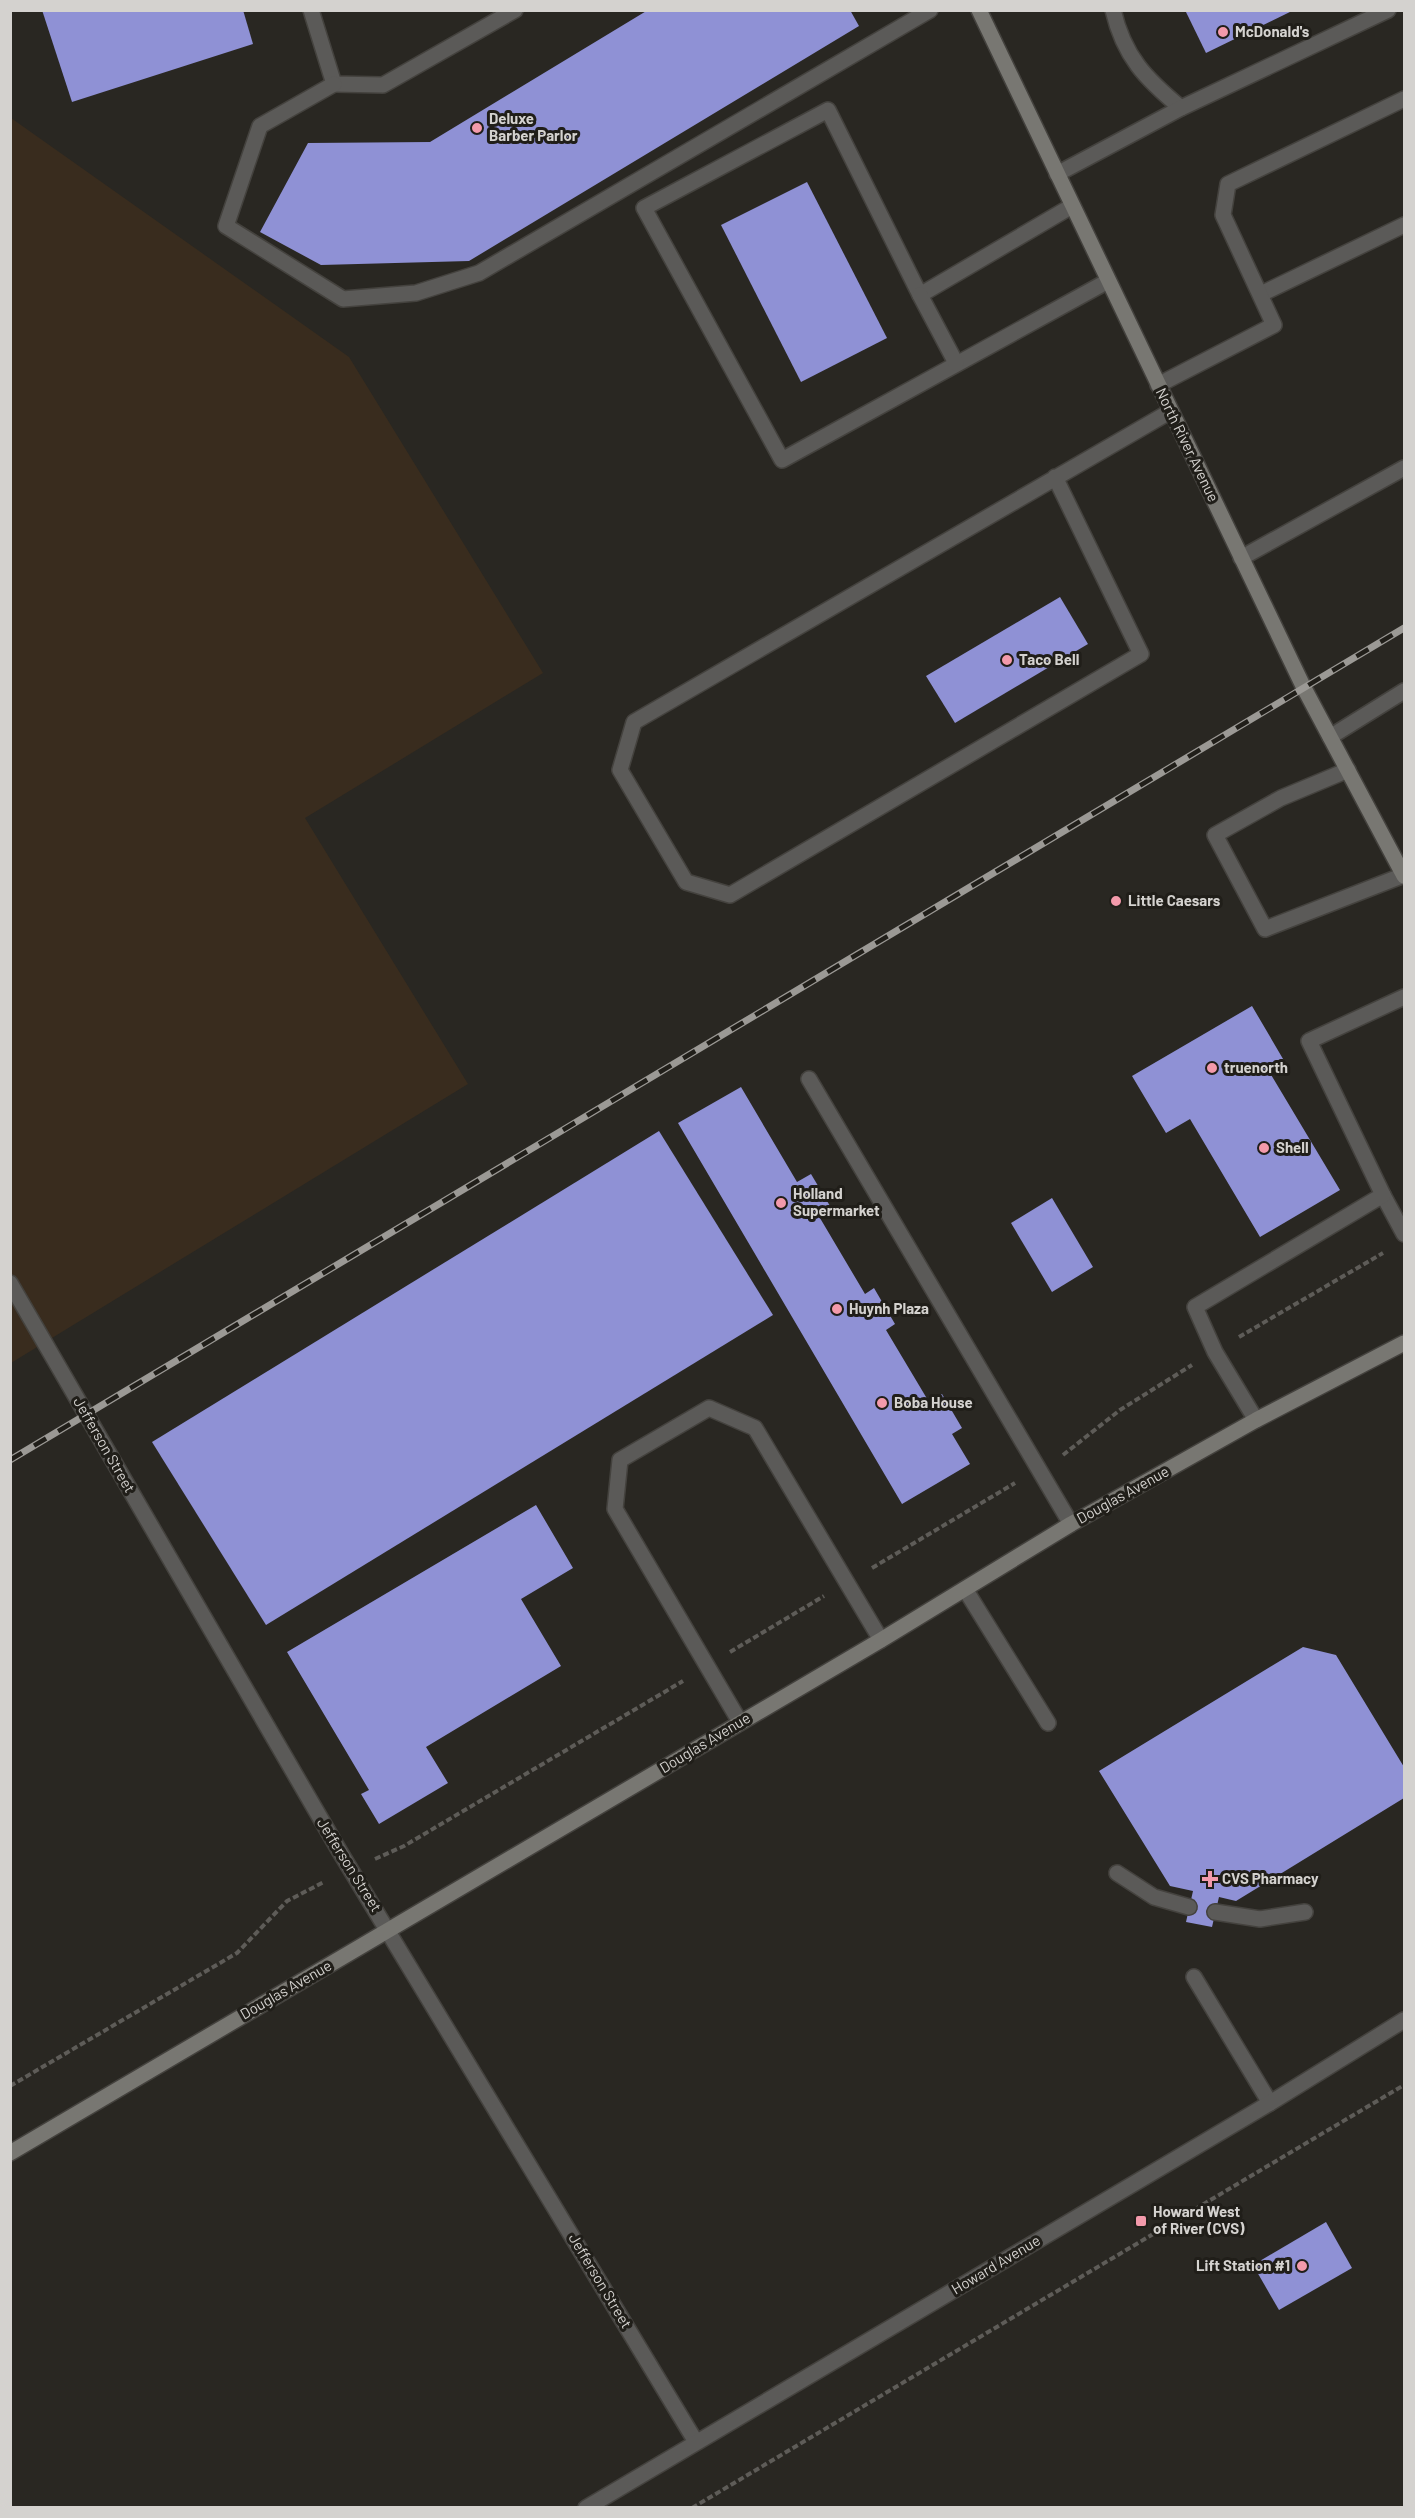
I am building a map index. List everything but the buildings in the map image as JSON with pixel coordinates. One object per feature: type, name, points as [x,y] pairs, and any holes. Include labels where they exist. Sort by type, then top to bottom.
[{"type":"street","points":[[515,10],[382,85],[334,84],[260,126],[226,226],[343,299],[416,292],[479,273],[930,10]]},
{"type":"street","points":[[1113,10],[1122,38],[1134,61],[1150,82],[1181,108]]},
{"type":"street","points":[[1057,174],[1181,108],[1388,10]]},
{"type":"street","points":[[312,11],[334,84]]},
{"type":"street","name":"North River Avenue","points":[[982,12],[1072,206],[1304,688],[1404,875]]},
{"type":"street","points":[[1158,385],[1274,325],[1223,215],[1228,184],[1404,99]]},
{"type":"street","points":[[956,363],[828,110],[644,208],[782,460],[1108,280]]},
{"type":"street","points":[[920,295],[1072,206]]},
{"type":"street","points":[[1261,294],[1404,225]]},
{"type":"street","points":[[1055,477],[1141,654],[730,895],[686,882],[620,770],[634,722],[1055,477],[1171,411]]},
{"type":"street","points":[[1241,558],[1404,468]]},
{"type":"street","points":[[1330,737],[1404,691]]},
{"type":"street","points":[[1348,770],[1281,798],[1215,835],[1264,929],[1404,875]]},
{"type":"street","points":[[1404,997],[1309,1041],[1404,1234]]},
{"type":"street","points":[[808,1079],[1071,1524]]},
{"type":"street","points":[[1256,1420],[1215,1352],[1195,1307],[1383,1195]]},
{"type":"street","name":"Jefferson Street","points":[[10,1283],[334,1842],[696,2442]]},
{"type":"street","name":"Douglas Avenue","points":[[10,2153],[881,1640],[1071,1524],[1256,1420],[1404,1342]]},
{"type":"street","points":[[740,1722],[615,1509],[620,1460],[709,1408],[754,1428],[881,1640]]},
{"type":"street","points":[[965,1589],[1048,1723]]},
{"type":"street","points":[[1117,1873],[1154,1897],[1189,1907]]},
{"type":"street","points":[[1215,1912],[1260,1919],[1305,1912]]},
{"type":"street","points":[[1194,1977],[1270,2103]]},
{"type":"street","name":"Howard Avenue","points":[[586,2508],[1270,2103],[1404,2020]]},
{"type":"path","points":[[1239,1337],[1369,1261]]},
{"type":"path","points":[[1070,1452],[1120,1410],[1180,1372]]},
{"type":"path","points":[[880,1563],[1008,1488]]},
{"type":"path","points":[[734,1650],[828,1593]]},
{"type":"path","points":[[404,1846],[684,1680]]},
{"type":"path","points":[[10,2086],[237,1953],[287,1901],[317,1885]]},
{"type":"path","points":[[692,2508],[1404,2085]]},
{"type":"shaded area","points":[[11,118],[349,357],[543,673],[305,818],[468,1084],[11,1363]]},
{"type":"railway","points":[[10,1460],[1404,628]]},
{"type":"place","name":"McDonald's","points":[[1223,32]]},
{"type":"place","name":"Deluxe Barber Parlor","points":[[477,128]]},
{"type":"place","name":"Taco Bell","points":[[1007,660]]},
{"type":"place","name":"Little Caesars","points":[[1116,901]]},
{"type":"place","name":"truenorth","points":[[1212,1068]]},
{"type":"place","name":"Shell","points":[[1264,1148]]},
{"type":"place","name":"Holland Supermarket","points":[[781,1203]]},
{"type":"place","name":"Huynh Plaza","points":[[837,1309]]},
{"type":"place","name":"Boba House","points":[[882,1403]]},
{"type":"place","name":"CVS Pharmacy","points":[[1210,1879]]},
{"type":"place","name":"Howard West of River (CVS)","points":[[1141,2221]]},
{"type":"place","name":"Lift Station #1","points":[[1302,2266]]}]
